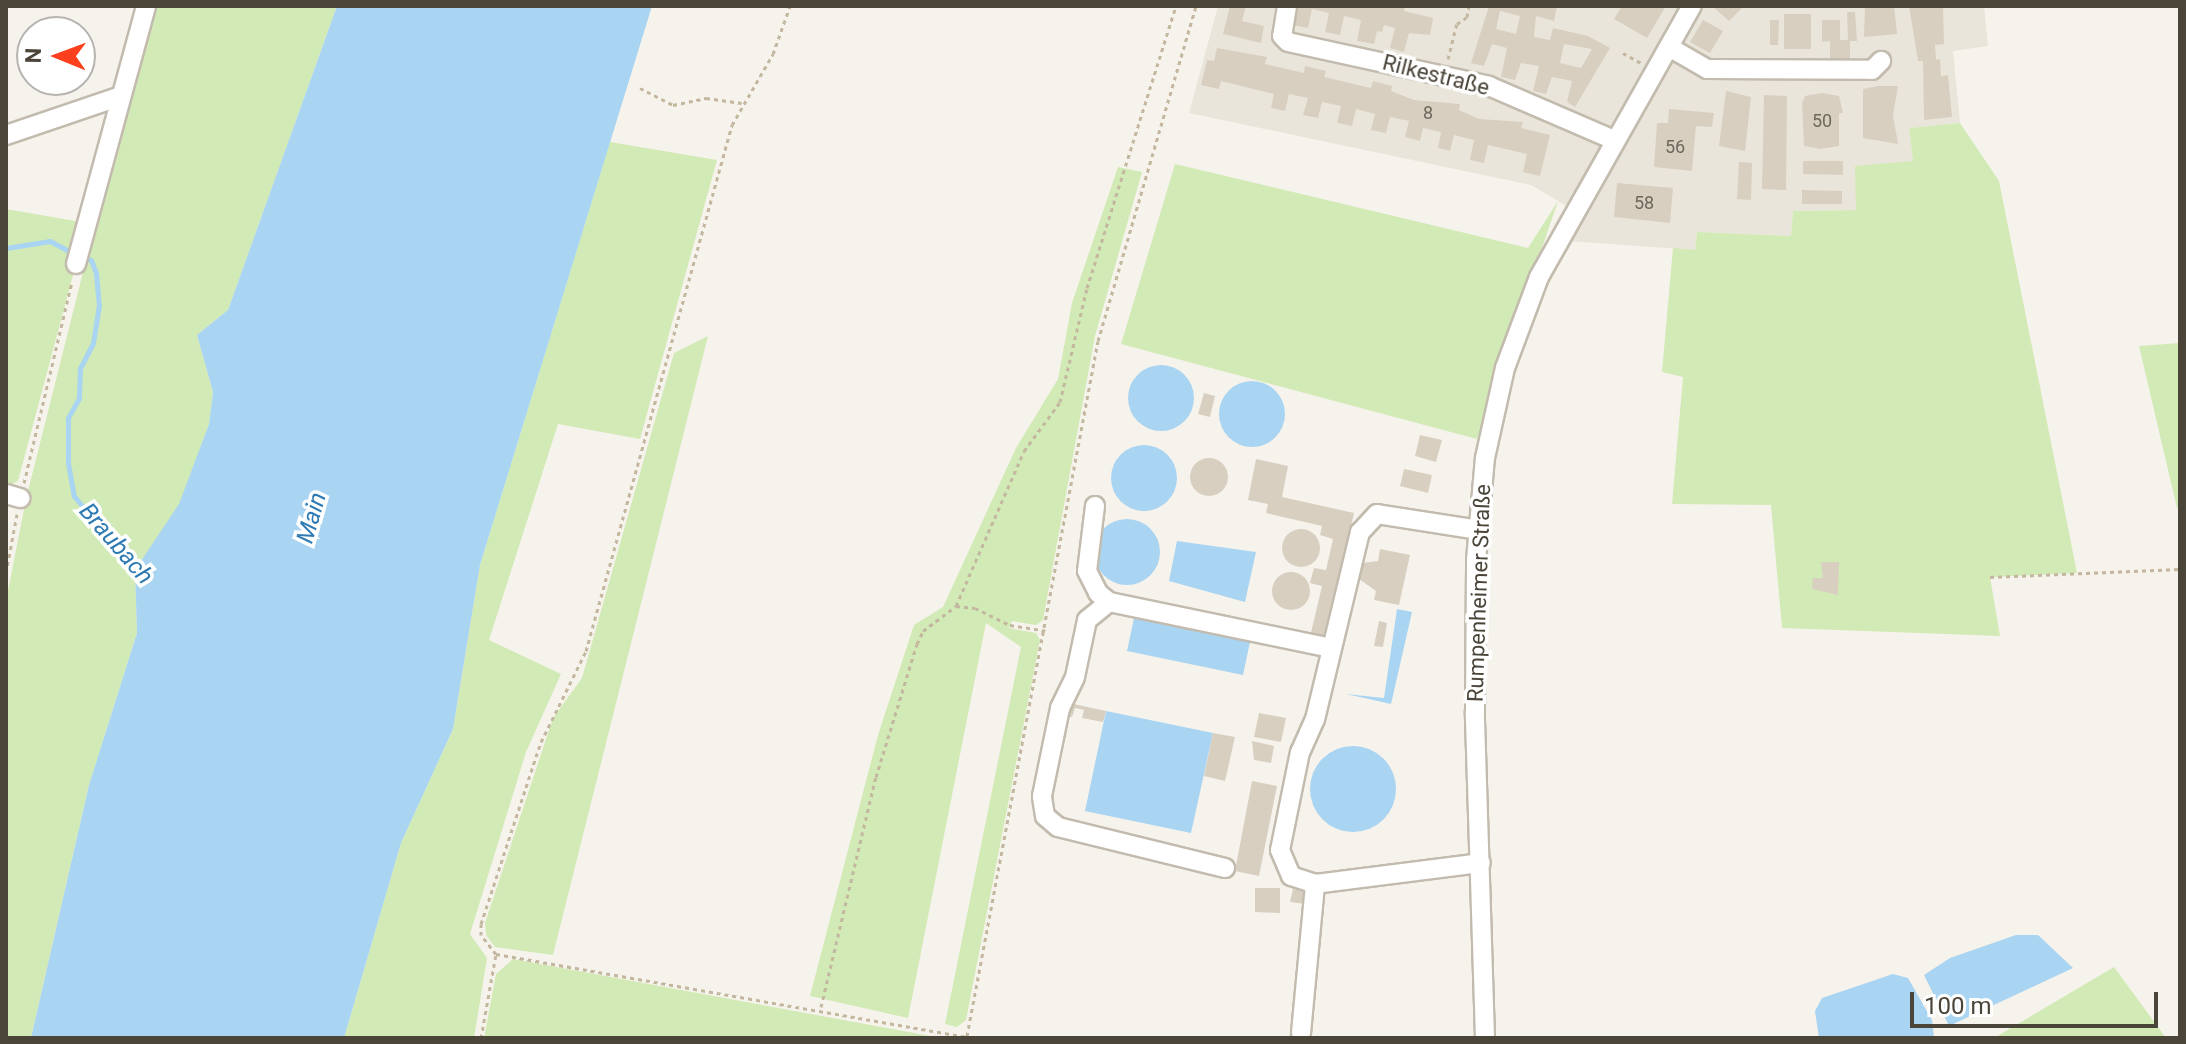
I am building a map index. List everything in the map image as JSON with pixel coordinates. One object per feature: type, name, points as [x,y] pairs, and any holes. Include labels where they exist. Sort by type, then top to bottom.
[{"type":"street","points":[[76,264],[146,6]]},
{"type":"street","name":"Rilkestraße","points":[[1287,6],[1284,40],[1489,86],[1614,140]]},
{"type":"street","name":"Rumpenheimer Straße","points":[[1485,1038],[1475,711],[1479,530],[1485,458],[1517,332],[1554,245],[1692,6]]},
{"type":"street","points":[[1669,47],[1707,69],[1872,70],[1881,61]]},
{"type":"street","points":[[6,135],[121,96]]},
{"type":"street","points":[[1095,506],[1087,571],[1109,602],[1331,648]]},
{"type":"street","points":[[1479,530],[1377,514],[1360,532],[1315,719],[1300,752],[1280,850],[1291,876],[1315,884],[1481,863]]},
{"type":"street","points":[[1109,602],[1087,620],[1075,677],[1060,708],[1043,810],[1058,827],[1225,868]]},
{"type":"street","points":[[1301,1033],[1315,884]]},
{"type":"path","points":[[790,6],[773,54],[742,103],[586,651],[541,742],[481,924],[481,935],[496,954],[821,1007],[973,1038]]},
{"type":"path","points":[[821,1007],[876,777],[917,644],[931,623],[956,606],[1024,451],[1060,402],[1083,303],[1176,6]]},
{"type":"path","points":[[967,1036],[1046,631],[1098,341],[1196,6]]},
{"type":"path","points":[[1445,74],[1457,24],[1467,17],[1469,6]]},
{"type":"path","points":[[640,88],[673,105],[706,98],[742,103]]},
{"type":"path","points":[[6,573],[13,496],[76,264]]},
{"type":"path","points":[[1990,577],[2180,569]]},
{"type":"path","points":[[956,606],[975,608],[1010,625],[1046,631]]},
{"type":"path","points":[[481,1038],[496,954]]},
{"type":"shaded area","points":[[1218,6],[1984,6],[1988,46],[1953,51],[1960,123],[1909,128],[1913,161],[1857,210],[1793,211],[1791,236],[1697,232],[1695,250],[1568,241],[1582,215],[1531,185],[1189,113]]},
{"type":"green space","points":[[150,6],[337,6],[228,310],[197,335],[213,392],[209,424],[180,504],[135,570],[137,633],[89,785],[31,1038],[6,1038],[6,601],[26,499]]},
{"type":"green space","points":[[1960,123],[1999,181],[2077,573],[1990,577],[2000,636],[1782,628],[1771,505],[1672,504],[1683,377],[1662,372],[1673,248],[1695,250],[1697,232],[1791,236],[1793,211],[1856,210],[1855,166],[1913,161],[1909,128]]},
{"type":"green space","points":[[610,142],[717,160],[640,439],[558,424],[489,640],[561,674],[526,752],[470,934],[487,958],[474,1038],[344,1038],[401,843],[453,729],[480,565]]},
{"type":"green space","points":[[1175,164],[1528,248],[1558,201],[1477,439],[1121,344]]},
{"type":"green space","points":[[1118,167],[1142,172],[1095,336],[1043,620],[1036,625],[1012,621],[1009,628],[1036,633],[1040,640],[966,1020],[957,1027],[945,1024],[1021,647],[986,623],[908,1018],[810,996],[878,735],[914,625],[943,607],[1016,448],[1058,379],[1072,303]]},
{"type":"green space","points":[[6,209],[87,223],[18,481],[6,487]]},
{"type":"green space","points":[[708,336],[553,955],[495,947],[486,935],[485,923],[553,718],[582,678],[674,353]]},
{"type":"green space","points":[[2180,343],[2180,508],[2177,508],[2139,346]]},
{"type":"green space","points":[[513,959],[941,1038],[484,1038],[496,974]]},
{"type":"green space","points":[[2114,967],[2166,1038],[1994,1038]]},
{"type":"water","name":"Main","points":[[337,6],[652,6],[480,565],[453,729],[401,843],[344,1038],[31,1038],[89,785],[137,633],[135,570],[179,504],[209,424],[213,392],[197,335],[228,310]]},
{"type":"water","points":[[1167,365],[1185,374],[1192,385],[1192,411],[1185,422],[1174,429],[1155,431],[1142,426],[1133,417],[1128,392],[1133,379],[1142,370]]},
{"type":"water","points":[[1245,381],[1259,381],[1271,386],[1280,395],[1285,414],[1283,427],[1276,438],[1259,447],[1245,447],[1233,442],[1224,433],[1219,421],[1219,407],[1224,395],[1233,386]]},
{"type":"water","points":[[1137,445],[1151,445],[1163,450],[1172,459],[1177,478],[1175,491],[1168,502],[1151,511],[1137,511],[1125,506],[1116,497],[1111,485],[1111,471],[1116,459],[1125,450]]},
{"type":"water","points":[[1121,519],[1133,519],[1145,524],[1155,534],[1160,552],[1158,565],[1145,580],[1133,585],[1121,585],[1109,580],[1099,570],[1094,558],[1094,546],[1099,534],[1109,524]]},
{"type":"water","points":[[1177,541],[1256,552],[1245,602],[1169,581]]},
{"type":"water","points":[[1397,609],[1412,612],[1391,704],[1346,694],[1384,698]]},
{"type":"water","points":[[1134,618],[1250,642],[1243,675],[1127,651]]},
{"type":"water","points":[[1106,711],[1213,733],[1191,833],[1085,811]]},
{"type":"water","points":[[1353,746],[1369,750],[1383,759],[1392,773],[1396,789],[1392,805],[1383,819],[1369,828],[1353,832],[1337,828],[1323,819],[1314,805],[1310,789],[1314,773],[1323,759],[1337,750]]},
{"type":"water","points":[[2016,935],[2038,935],[2073,968],[1949,1026],[1924,975],[1950,958]]},
{"type":"water","points":[[1893,974],[1908,978],[1932,1020],[1934,1037],[1819,1038],[1815,1011],[1822,998]]},
{"type":"building","points":[[1230,6],[1246,6],[1242,21],[1264,26],[1261,43],[1223,34]]},
{"type":"building","points":[[1298,6],[1405,6],[1404,11],[1433,18],[1430,35],[1409,33],[1404,52],[1390,48],[1395,28],[1384,25],[1382,32],[1377,31],[1374,44],[1357,41],[1361,20],[1344,16],[1340,35],[1325,32],[1329,13],[1312,9],[1308,28],[1293,25]]},
{"type":"building","points":[[1489,6],[1557,6],[1554,21],[1536,16],[1534,37],[1550,40],[1553,28],[1588,36],[1610,48],[1575,107],[1567,102],[1572,81],[1552,77],[1546,94],[1533,91],[1539,66],[1521,63],[1515,80],[1501,77],[1507,48],[1492,44],[1484,66],[1471,63]],"holes":[[[1500,11],[1520,16],[1516,34],[1496,29]],[[1564,44],[1592,49],[1581,68],[1560,63]]]},
{"type":"building","points":[[1622,6],[1666,6],[1647,38],[1614,19]]},
{"type":"building","points":[[1712,6],[1739,6],[1742,8],[1729,21]]},
{"type":"building","points":[[1865,6],[1894,6],[1897,34],[1864,37]]},
{"type":"building","points":[[1909,6],[1943,6],[1944,44],[1935,45],[1936,60],[1940,59],[1941,76],[1948,75],[1952,117],[1924,120],[1923,61],[1918,61]]},
{"type":"building","points":[[1847,12],[1855,12],[1857,41],[1850,41],[1850,60],[1830,61],[1830,41],[1822,42],[1822,20],[1840,20],[1840,40],[1848,40]]},
{"type":"building","points":[[1784,14],[1811,14],[1811,49],[1784,49]]},
{"type":"building","points":[[1703,20],[1723,31],[1710,53],[1690,42]]},
{"type":"building","points":[[1770,20],[1779,20],[1778,45],[1770,45]]},
{"type":"building","points":[[1217,48],[1267,57],[1265,64],[1304,73],[1305,66],[1326,71],[1324,77],[1371,88],[1373,81],[1392,86],[1391,91],[1414,100],[1460,104],[1459,110],[1479,119],[1523,122],[1521,128],[1550,135],[1540,176],[1523,172],[1527,154],[1488,145],[1484,163],[1470,160],[1474,140],[1454,135],[1450,151],[1438,148],[1441,132],[1423,128],[1420,141],[1405,137],[1409,121],[1390,117],[1386,133],[1371,130],[1375,114],[1356,109],[1352,126],[1337,123],[1341,106],[1322,102],[1318,118],[1303,115],[1308,98],[1289,94],[1285,111],[1271,108],[1274,94],[1221,81],[1219,89],[1201,85],[1207,60],[1214,61]]},
{"type":"building","points":[[1898,86],[1893,115],[1898,144],[1863,138],[1863,89]]},
{"type":"building","points":[[1726,91],[1751,97],[1745,151],[1719,146]]},
{"type":"building","points":[[1822,93],[1839,96],[1843,113],[1839,113],[1839,146],[1820,149],[1804,146],[1802,103],[1805,96]]},
{"type":"building","points":[[1764,95],[1787,96],[1786,190],[1762,189]]},
{"type":"building","points":[[1669,109],[1714,113],[1712,127],[1696,126],[1692,171],[1654,167],[1657,123],[1668,123]]},
{"type":"building","points":[[1803,161],[1843,161],[1843,175],[1803,174]]},
{"type":"building","points":[[1739,162],[1752,163],[1751,200],[1737,199]]},
{"type":"building","points":[[1617,183],[1673,188],[1670,223],[1614,217]]},
{"type":"building","points":[[1802,190],[1842,191],[1842,204],[1802,204]]},
{"type":"building","points":[[1204,393],[1215,396],[1210,417],[1198,414]]},
{"type":"building","points":[[1420,435],[1442,440],[1436,462],[1415,456]]},
{"type":"building","points":[[1209,458],[1222,464],[1228,477],[1222,490],[1209,496],[1196,490],[1190,477],[1196,464]]},
{"type":"building","points":[[1256,459],[1288,466],[1282,497],[1354,513],[1325,640],[1310,637],[1322,586],[1310,583],[1314,568],[1326,570],[1333,539],[1320,535],[1322,526],[1266,513],[1268,504],[1248,500]]},
{"type":"building","points":[[1404,469],[1432,475],[1428,493],[1400,486]]},
{"type":"building","points":[[1301,529],[1314,535],[1320,548],[1314,561],[1301,567],[1288,561],[1282,548],[1288,535]]},
{"type":"building","points":[[1380,549],[1410,555],[1399,605],[1374,600],[1376,591],[1359,579],[1362,563],[1378,561]]},
{"type":"building","points":[[1821,562],[1839,562],[1838,595],[1812,589],[1813,578],[1823,578]]},
{"type":"building","points":[[1291,572],[1304,578],[1310,591],[1304,604],[1291,610],[1278,604],[1272,591],[1278,578]]},
{"type":"building","points":[[1379,621],[1387,623],[1383,647],[1374,646]]},
{"type":"building","points":[[1069,703],[1106,711],[1103,722],[1082,718],[1084,710],[1075,708],[1072,717],[1066,716]]},
{"type":"building","points":[[1259,713],[1286,718],[1281,742],[1254,737]]},
{"type":"building","points":[[1213,733],[1235,737],[1225,781],[1204,776]]},
{"type":"building","points":[[1252,741],[1274,746],[1271,763],[1254,760]]},
{"type":"building","points":[[1252,781],[1277,786],[1259,876],[1235,871]]},
{"type":"building","points":[[1255,888],[1280,888],[1280,913],[1255,912]]},
{"type":"building","points":[[1293,889],[1307,892],[1305,904],[1290,902]]},
{"type":"waterway","name":"Braubach","points":[[6,248],[50,241],[73,253]]},
{"type":"waterway","name":"Braubach","points":[[82,257],[91,260],[96,273],[99,305],[93,343],[80,368],[79,398],[68,418],[68,463],[74,496],[137,572]]}]
